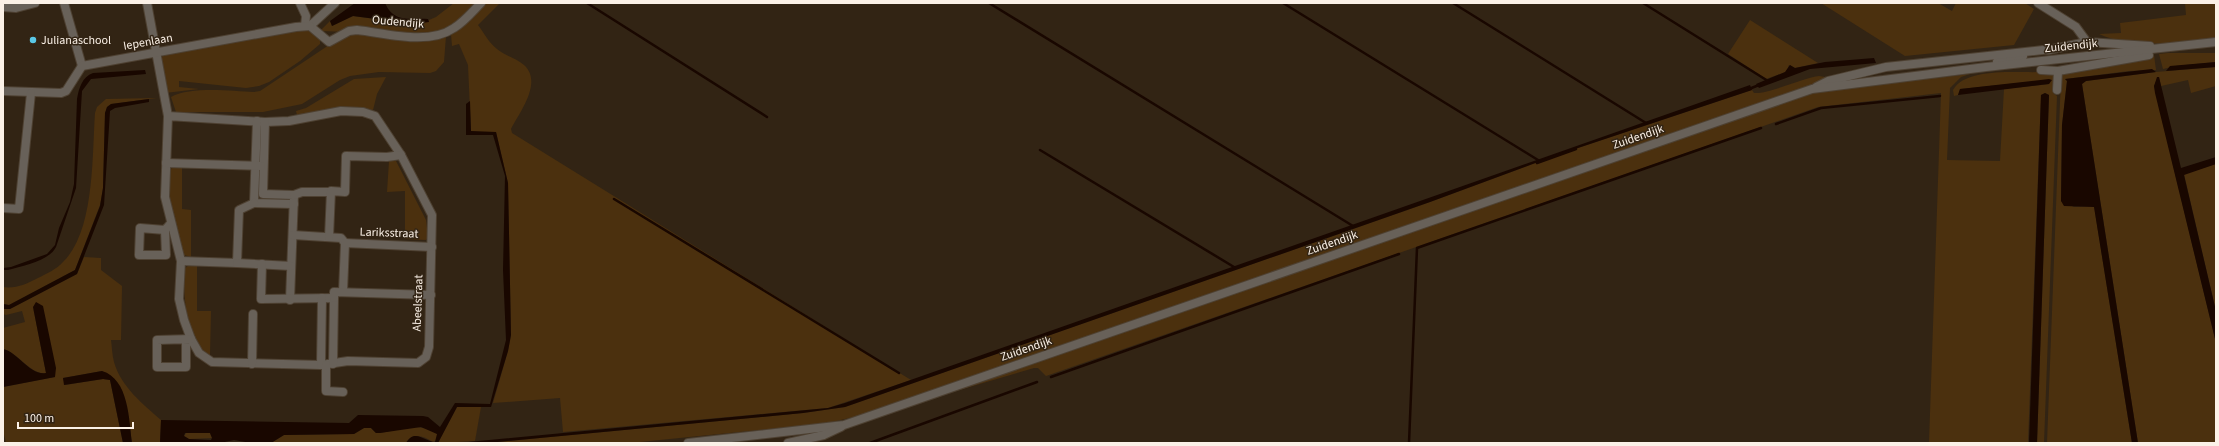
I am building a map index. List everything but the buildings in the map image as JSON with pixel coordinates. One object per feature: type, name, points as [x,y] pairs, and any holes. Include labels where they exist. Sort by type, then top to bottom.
[{"type":"street","points":[[3,7],[16,8],[35,3]]},
{"type":"street","points":[[3,91],[61,93],[66,91],[82,66],[64,3]]},
{"type":"street","name":"Abeelstraat","points":[[147,3],[155,53],[168,116],[165,197],[181,261],[179,299],[189,340],[186,367],[157,367],[157,340],[189,340]]},
{"type":"street","points":[[300,3],[306,16],[308,26],[335,3]]},
{"type":"street","name":"Oudendijk","points":[[308,26],[329,42],[349,31],[357,30],[413,37],[435,36],[454,28],[481,3]]},
{"type":"street","points":[[2038,3],[2076,28],[2087,42]]},
{"type":"street","name":"Iepenlaan","points":[[82,66],[308,26]]},
{"type":"street","name":"Zuidendijk","points":[[1986,67],[1993,62],[2087,42],[2170,47]]},
{"type":"street","name":"Zuidendijk","points":[[688,443],[844,425],[1812,89],[1986,67],[2216,42]]},
{"type":"street","points":[[1812,89],[1828,81],[1886,67],[2052,49]]},
{"type":"street","name":"Zuidendijk","points":[[2041,70],[2058,71],[2150,54],[2158,49]]},
{"type":"street","points":[[2057,90],[2058,71]]},
{"type":"street","points":[[3,208],[19,209],[31,93]]},
{"type":"street","name":"Abeelstraat","points":[[168,116],[265,122],[288,121],[341,111],[363,112],[375,116],[401,155],[432,215],[429,347],[426,356],[418,363],[348,361],[327,364],[252,364],[212,362],[199,353],[189,340]]},
{"type":"street","points":[[254,203],[259,194],[257,121]]},
{"type":"street","points":[[258,166],[265,122]]},
{"type":"street","points":[[259,194],[294,195],[302,192],[345,192],[346,156],[387,157],[401,155]]},
{"type":"street","points":[[166,163],[258,166]]},
{"type":"street","points":[[330,237],[331,192]]},
{"type":"street","points":[[290,300],[293,236],[296,216],[294,195]]},
{"type":"street","points":[[237,263],[239,210],[254,203],[294,204]]},
{"type":"street","points":[[165,230],[140,228],[139,255],[166,255],[165,230],[171,223]]},
{"type":"street","name":"Lariksstraat","points":[[293,236],[341,238],[345,244],[343,292]]},
{"type":"street","name":"Lariksstraat","points":[[345,244],[432,247]]},
{"type":"street","points":[[181,261],[291,266]]},
{"type":"street","points":[[262,264],[261,299],[290,300],[334,298]]},
{"type":"street","points":[[343,392],[326,392],[327,364],[334,292],[431,295]]},
{"type":"street","points":[[322,298],[327,364]]},
{"type":"street","points":[[252,364],[253,314]]},
{"type":"street","points":[[788,443],[824,435],[844,425]]},
{"type":"shaded area","points":[[355,3],[385,3],[393,14],[398,17],[408,19],[428,19],[429,22],[415,24],[353,16],[332,26],[330,21]]},
{"type":"shaded area","points":[[454,3],[477,3],[454,25],[435,32],[408,34],[320,31],[330,21],[332,26],[353,16],[390,21],[428,22]]},
{"type":"shaded area","points":[[484,3],[500,3],[478,25],[494,47],[524,65],[529,72],[531,80],[531,88],[528,97],[511,129],[512,133],[911,380],[828,408],[563,432],[560,398],[493,403],[511,335],[508,183],[496,132],[471,132],[468,65],[459,44],[452,46],[451,34]]},
{"type":"shaded area","points":[[1821,3],[1938,3],[1952,11],[1956,3],[2025,3],[2034,9],[2014,45],[1905,56]]},
{"type":"shaded area","points":[[2185,3],[2216,3],[2216,40],[2173,43],[2140,43],[2111,38],[2099,34],[2121,33],[2120,23],[2186,15]]},
{"type":"shaded area","points":[[1750,20],[1818,63],[1795,68],[1789,65],[1786,72],[1766,79],[1728,54]]},
{"type":"shaded area","points":[[307,29],[320,40],[320,44],[300,61],[269,82],[259,86],[246,88],[179,81],[179,87],[199,89],[165,93],[161,60],[163,55]]},
{"type":"shaded area","points":[[353,34],[446,36],[444,62],[436,71],[430,73],[379,72],[350,76],[340,80],[302,104],[263,112],[176,112],[171,97],[189,91],[200,90],[260,91],[338,39]]},
{"type":"shaded area","points":[[2215,53],[2216,62],[2176,66],[2163,69],[2159,54]]},
{"type":"shaded area","points":[[2154,55],[2156,70],[2129,71],[2065,79],[2067,81],[2062,125],[2061,201],[2074,207],[2094,206],[2132,443],[2047,443],[2061,76],[2062,74]]},
{"type":"shaded area","points":[[1874,58],[1876,63],[1810,69],[1759,88],[1756,84],[1785,72],[1790,65],[1795,68],[1825,62]]},
{"type":"shaded area","points":[[2216,62],[2216,67],[2166,71],[2170,66]]},
{"type":"shaded area","points":[[2216,67],[2216,86],[2191,93],[2188,80],[2161,86],[2159,77],[2154,86],[2216,343],[2216,443],[2138,443],[2082,84],[2086,81],[2156,72]]},
{"type":"shaded area","points":[[2152,69],[2156,72],[2086,81],[2082,84],[2138,443],[2132,443],[2094,207],[2064,206],[2061,201],[2062,125],[2067,81],[2065,79]]},
{"type":"shaded area","points":[[145,70],[146,74],[91,79],[82,91],[76,188],[56,247],[53,252],[42,259],[21,267],[3,270],[3,268],[11,267],[47,254],[55,245],[59,228],[70,202],[74,184],[77,99],[80,87],[86,77],[93,73]]},
{"type":"shaded area","points":[[2040,72],[2054,74],[2053,93],[2057,96],[2044,443],[2037,443],[2049,95],[2045,93],[2041,95],[2028,443],[1929,443],[1941,93],[1818,107],[1046,376],[1038,368],[1034,368],[939,396],[1795,98],[1820,91],[1970,74],[1961,77],[1950,88],[1947,160],[2000,161],[2004,89],[2049,84],[2050,80],[1960,89],[1958,95],[1954,96],[1953,90],[1960,83],[1980,74]]},
{"type":"shaded area","points":[[1819,76],[1831,78],[866,414],[828,423],[630,443],[487,443],[803,413],[845,407],[1430,202],[1554,156],[1752,90],[1754,93],[1761,93]]},
{"type":"shaded area","points":[[386,77],[377,94],[373,110],[352,107],[297,115],[296,111],[306,108],[354,79]]},
{"type":"shaded area","points":[[2157,77],[2159,77],[2181,168],[2216,157],[2216,164],[2184,175],[2216,311],[2216,343],[2155,93],[2154,86]]},
{"type":"shaded area","points":[[2049,79],[2052,80],[2049,84],[1958,95],[1960,89]]},
{"type":"shaded area","points":[[1750,85],[1752,90],[1554,156],[1430,202],[845,407],[803,413],[487,443],[458,443],[828,408]]},
{"type":"shaded area","points":[[2045,93],[2049,95],[2037,443],[2029,443],[2041,95]]},
{"type":"shaded area","points":[[157,98],[111,104],[107,107],[105,113],[103,188],[100,205],[75,270],[9,305],[3,304],[3,287],[21,286],[61,265],[73,248],[81,232],[90,192],[95,113],[97,107],[106,99]]},
{"type":"shaded area","points":[[149,99],[149,102],[115,108],[110,111],[104,205],[77,274],[10,309],[3,309],[3,304],[9,305],[75,270],[100,206],[103,188],[105,113],[107,107],[111,104]]},
{"type":"shaded area","points":[[470,101],[471,131],[496,132],[508,183],[511,335],[508,351],[491,407],[457,407],[438,443],[406,443],[409,439],[416,436],[435,442],[437,434],[421,427],[380,433],[376,433],[371,428],[364,428],[354,434],[284,435],[271,443],[251,443],[234,440],[220,443],[160,443],[161,420],[349,423],[358,415],[423,416],[428,417],[440,427],[455,403],[490,404],[506,340],[503,270],[505,176],[493,135],[466,135],[466,104]],"holes":[[[185,433],[210,433],[212,438],[211,440],[189,439],[184,436]]]},
{"type":"shaded area","points":[[389,161],[396,161],[426,220],[428,237],[426,240],[405,239],[405,191],[387,192]]},
{"type":"shaded area","points":[[2216,164],[2216,311],[2184,174]]},
{"type":"shaded area","points":[[174,167],[182,167],[182,209],[191,210],[191,257],[184,255],[169,203],[169,170]]},
{"type":"shaded area","points":[[84,257],[101,258],[101,270],[122,286],[121,340],[111,340],[113,359],[117,371],[127,387],[161,420],[160,443],[132,443],[127,409],[122,390],[102,371],[63,378],[65,385],[103,379],[110,380],[123,443],[6,443],[3,430],[3,387],[55,377],[33,307],[46,373],[35,371],[9,351],[3,349],[3,328],[25,322],[22,311],[6,315],[3,314],[3,309],[10,309],[77,274]]},
{"type":"shaded area","points":[[189,265],[197,265],[197,311],[211,311],[210,355],[201,349],[195,339],[187,316],[184,291],[184,269]]},
{"type":"shaded area","points":[[36,302],[43,306],[56,368],[55,377],[3,387],[3,349],[14,354],[29,368],[40,373],[46,373],[33,307]]},
{"type":"shaded area","points":[[102,371],[111,375],[118,382],[123,391],[128,412],[132,443],[123,443],[110,380],[103,379],[64,385],[63,378]]},
{"type":"shaded area","points":[[457,407],[481,407],[475,441],[438,443]]},
{"type":"shaded area","points":[[411,427],[431,430],[437,434],[437,440],[433,442],[426,438],[415,436],[411,437],[406,443],[271,443],[284,435],[354,434],[364,428],[371,428],[376,433],[380,433]]},
{"type":"shaded area","points":[[187,432],[210,433],[212,438],[189,439],[184,436]]},
{"type":"waterway","points":[[587,3],[767,117]]},
{"type":"waterway","points":[[989,3],[1353,226]]},
{"type":"waterway","points":[[1283,3],[1538,160]]},
{"type":"waterway","points":[[1453,3],[1646,123]]},
{"type":"waterway","points":[[1643,3],[1768,81]]},
{"type":"waterway","points":[[1749,89],[1759,85]]},
{"type":"waterway","points":[[1776,124],[1821,108],[1940,96]]},
{"type":"waterway","points":[[1409,443],[1417,248],[1761,128]]},
{"type":"waterway","points":[[1537,163],[1576,149]]},
{"type":"waterway","points":[[1040,150],[1234,267]]},
{"type":"waterway","points":[[614,199],[899,373]]},
{"type":"waterway","points":[[1051,377],[1399,254]]},
{"type":"waterway","points":[[870,443],[1037,382]]},
{"type":"place","name":"Julianaschool","points":[[33,40]]}]
